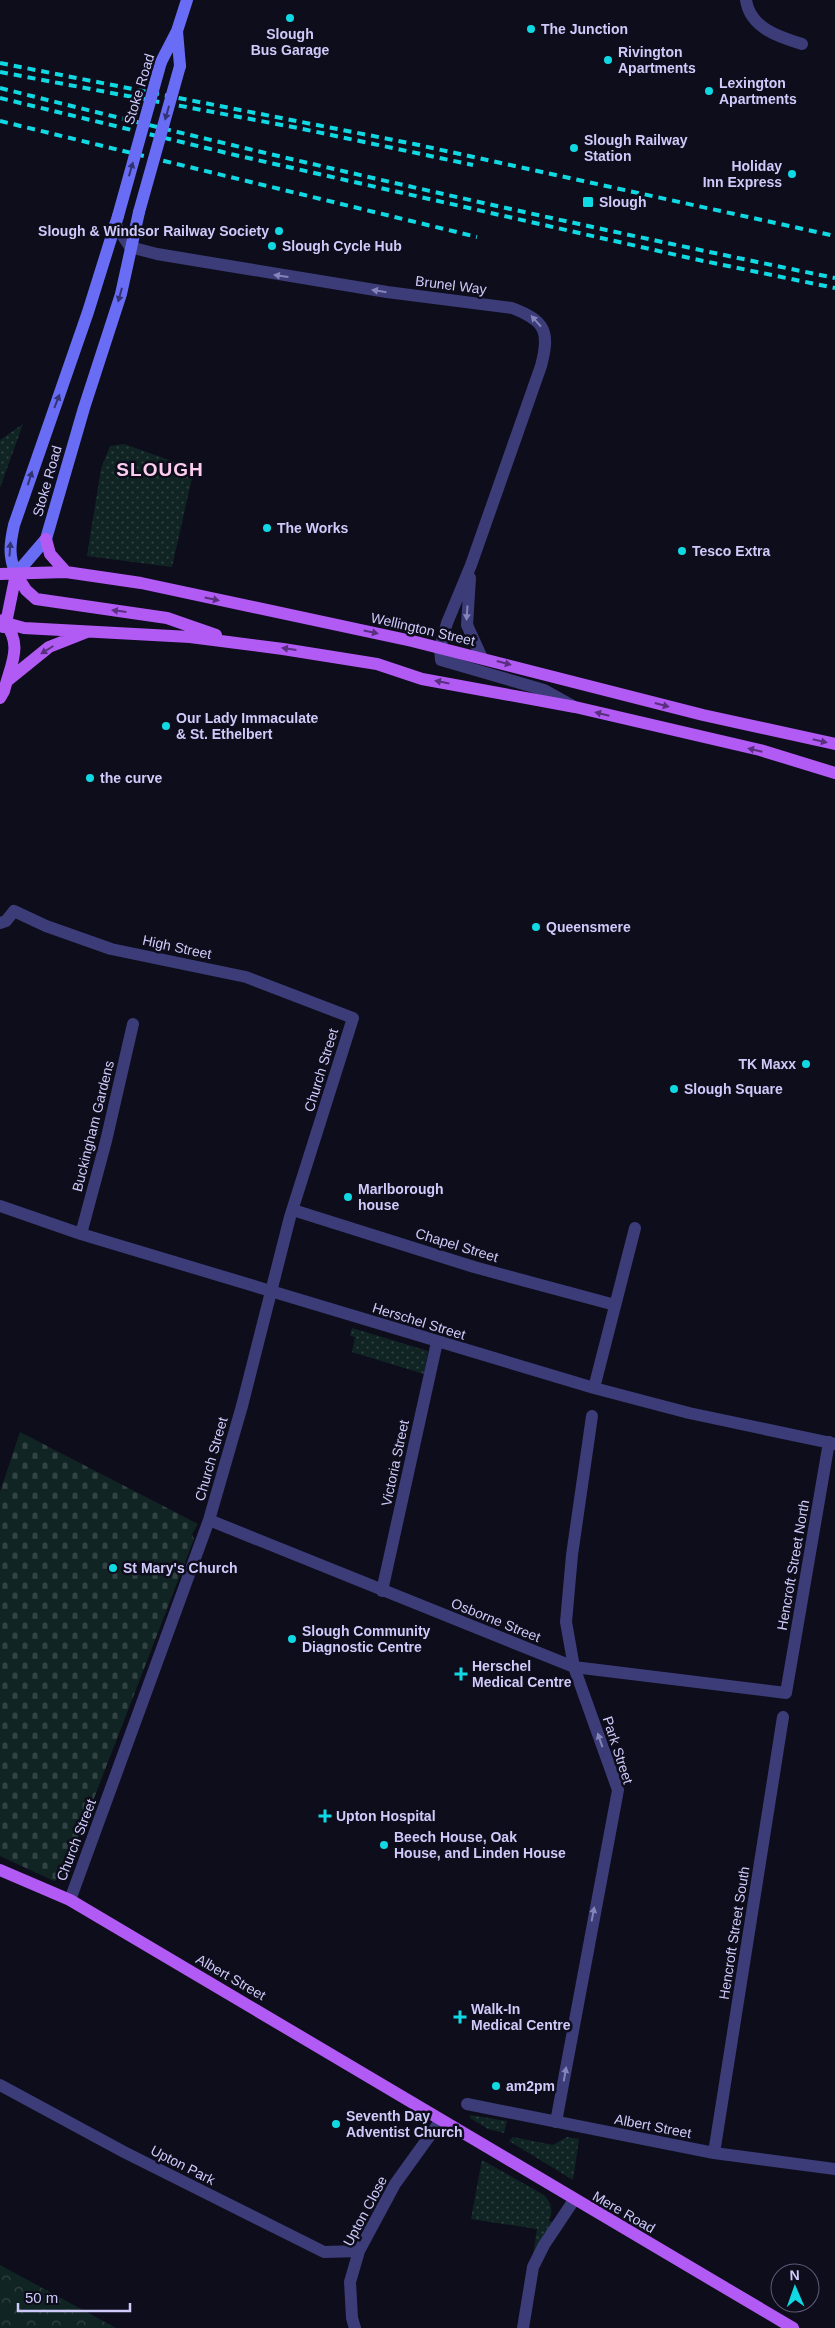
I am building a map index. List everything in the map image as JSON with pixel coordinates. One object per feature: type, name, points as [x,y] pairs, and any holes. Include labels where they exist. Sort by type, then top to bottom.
[{"type":"main road","name":"Stoke Road","points":[[16,574],[9,551],[14,524],[92,298],[161,62],[177,31],[187,0]]},
{"type":"main road","name":"Stoke Road","points":[[16,574],[46,539],[84,408],[121,294],[139,212],[180,66],[177,31]]},
{"type":"main road","points":[[46,539],[50,554],[66,572]]},
{"type":"main road","name":"Wellington Street","points":[[0,574],[66,572],[141,583],[440,648],[703,716],[835,744]]},
{"type":"main road","points":[[2,624],[16,574]]},
{"type":"main road","points":[[16,574],[26,590],[36,599],[167,618],[236,643]]},
{"type":"main road","points":[[2,624],[24,628],[92,630],[236,643],[377,664],[422,679],[575,707],[760,750],[835,773]]},
{"type":"main road","points":[[0,698],[7,681],[16,646],[16,638],[2,624]]},
{"type":"main road","points":[[7,681],[50,647],[92,630]]},
{"type":"main road","name":"Albert Street","points":[[0,1870],[70,1900],[441,2120]]},
{"type":"main road","name":"Mere Road","points":[[441,2120],[793,2328]]},
{"type":"street","points":[[746,0],[756,21],[777,36],[802,44]]},
{"type":"street","points":[[116,220],[130,247]]},
{"type":"street","name":"Brunel Way","points":[[130,247],[266,274],[512,308],[530,315],[539,322],[546,336],[541,366],[471,565],[447,624],[440,648]]},
{"type":"street","name":"Brunel Way","points":[[471,565],[467,624],[470,636],[482,658]]},
{"type":"street","points":[[440,648],[441,660],[544,690],[575,707]]},
{"type":"street","name":"High Street","points":[[0,923],[6,921],[14,911],[46,926],[111,949],[246,977],[353,1018]]},
{"type":"street","name":"Church Street","points":[[70,1900],[209,1520],[242,1406],[270,1291],[293,1210],[353,1018]]},
{"type":"street","name":"Buckingham Gardens","points":[[81,1234],[106,1141],[133,1024]]},
{"type":"street","name":"Herschel Street","points":[[0,1206],[81,1234],[594,1388],[689,1413],[832,1443]]},
{"type":"street","name":"Chapel Street","points":[[293,1210],[474,1267],[615,1305]]},
{"type":"street","points":[[594,1388],[635,1228]]},
{"type":"street","name":"Victoria Street","points":[[382,1590],[437,1342]]},
{"type":"street","name":"Park Street","points":[[556,2122],[618,1790],[574,1668],[566,1622],[572,1555],[592,1416]]},
{"type":"street","name":"Hencroft Street North","points":[[786,1694],[832,1443]]},
{"type":"street","name":"Osborne Street","points":[[209,1520],[574,1668],[786,1694]]},
{"type":"street","name":"Hencroft Street South","points":[[714,2153],[783,1717]]},
{"type":"street","name":"Upton Park","points":[[0,2085],[124,2152],[324,2252],[359,2251]]},
{"type":"street","name":"Albert Street","points":[[467,2104],[714,2153],[835,2169]]},
{"type":"street","name":"Upton Close","points":[[354,2328],[350,2282],[359,2251],[395,2184],[441,2120]]},
{"type":"street","points":[[523,2328],[533,2267],[544,2245],[574,2200]]},
{"type":"green space","points":[[23,424],[0,488],[0,440]]},
{"type":"green space","points":[[124,444],[194,469],[172,567],[87,556],[101,469],[110,446]]},
{"type":"green space","points":[[352,1328],[428,1351],[424,1374],[352,1352],[355,1337],[350,1336]]},
{"type":"green space","points":[[20,1432],[198,1524],[192,1534],[194,1539],[64,1876],[54,1881],[0,1856],[0,1492]]},
{"type":"green space","points":[[470,2115],[507,2121],[504,2133],[488,2129],[470,2118]]},
{"type":"green space","points":[[513,2137],[553,2145],[567,2137],[579,2139],[573,2180],[509,2141]]},
{"type":"green space","points":[[482,2160],[544,2195],[549,2201],[551,2214],[549,2221],[556,2224],[532,2262],[537,2229],[471,2219]]},
{"type":"green space","points":[[0,2265],[116,2328],[0,2328]]},
{"type":"railway","points":[[0,63],[414,144],[835,236]]},
{"type":"railway","points":[[0,72],[298,128],[473,165]]},
{"type":"railway","points":[[0,88],[416,188],[835,278]]},
{"type":"railway","points":[[0,98],[235,155],[694,259],[835,288]]},
{"type":"railway","points":[[0,121],[477,237]]},
{"type":"place","name":"Slough Bus Garage","points":[[290,18]]},
{"type":"place","name":"The Junction","points":[[531,29]]},
{"type":"place","name":"Rivington Apartments","points":[[608,60]]},
{"type":"place","name":"Lexington Apartments","points":[[709,91]]},
{"type":"place","name":"Slough Railway Station","points":[[574,148]]},
{"type":"place","name":"Holiday Inn Express","points":[[792,174]]},
{"type":"place","name":"Slough","points":[[588,202]]},
{"type":"place","name":"Slough & Windsor Railway Society","points":[[279,231]]},
{"type":"place","name":"Slough Cycle Hub","points":[[272,246]]},
{"type":"place","name":"The Works","points":[[267,528]]},
{"type":"place","name":"Tesco Extra","points":[[682,551]]},
{"type":"place","name":"Our Lady Immaculate & St. Ethelbert","points":[[166,726]]},
{"type":"place","name":"the curve","points":[[90,778]]},
{"type":"place","name":"Queensmere","points":[[536,927]]},
{"type":"place","name":"TK Maxx","points":[[806,1064]]},
{"type":"place","name":"Slough Square","points":[[674,1089]]},
{"type":"place","name":"Marlborough house","points":[[348,1197]]},
{"type":"place","name":"St Mary's Church","points":[[113,1568]]},
{"type":"place","name":"Slough Community Diagnostic Centre","points":[[292,1639]]},
{"type":"place","name":"Herschel Medical Centre","points":[[461,1674]]},
{"type":"place","name":"Upton Hospital","points":[[325,1816]]},
{"type":"place","name":"Beech House, Oak House, and Linden House","points":[[384,1845]]},
{"type":"place","name":"Walk-In Medical Centre","points":[[460,2017]]},
{"type":"place","name":"am2pm","points":[[496,2086]]},
{"type":"place","name":"Seventh Day Adventist Church","points":[[336,2124]]},
{"type":"district","name":"SLOUGH","points":[[160,469]]}]
